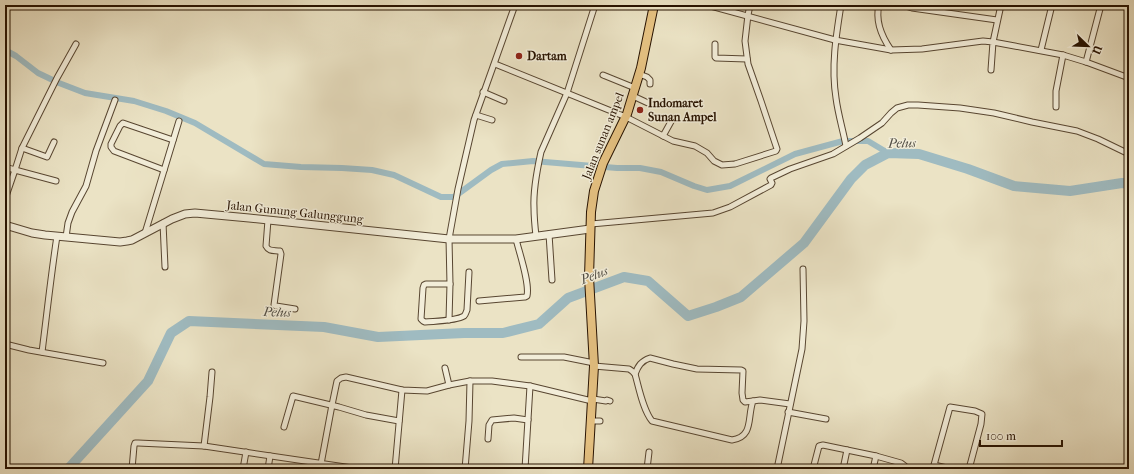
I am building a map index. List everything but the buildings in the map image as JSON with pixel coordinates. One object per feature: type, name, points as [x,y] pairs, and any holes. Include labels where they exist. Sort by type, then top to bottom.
[{"type":"main road","name":"Jalan sunan ampel","points":[[588,469],[594,365],[589,277],[591,212],[594,191],[599,174],[626,117],[634,92],[654,5]]},
{"type":"street","points":[[449,320],[449,239],[458,189],[483,92],[495,64],[500,44],[515,5]]},
{"type":"street","points":[[536,236],[534,207],[538,166],[541,152],[567,93],[595,5]]},
{"type":"street","points":[[707,5],[835,40],[891,50],[922,49],[993,42],[1063,54],[1129,78]]},
{"type":"street","points":[[495,64],[626,117],[672,141],[695,146],[707,152],[714,161],[722,165],[735,164],[776,151],[747,59],[745,41],[750,5]]},
{"type":"street","points":[[841,5],[835,40],[834,61],[836,97],[846,146]]},
{"type":"street","points":[[879,5],[877,16],[881,32],[891,50]]},
{"type":"street","points":[[902,5],[912,8],[997,20]]},
{"type":"street","points":[[991,70],[993,42],[1001,5]]},
{"type":"street","points":[[1041,50],[1052,5]]},
{"type":"street","points":[[1086,62],[1101,5]]},
{"type":"street","points":[[5,199],[22,148],[76,44]]},
{"type":"street","points":[[715,44],[716,58],[747,59]]},
{"type":"street","points":[[1056,107],[1056,91],[1063,54]]},
{"type":"street","points":[[639,74],[647,77],[650,80],[650,84]]},
{"type":"street","points":[[603,76],[634,92],[648,103]]},
{"type":"street","points":[[483,92],[504,101]]},
{"type":"street","points":[[66,237],[70,218],[86,186],[96,151],[115,100]]},
{"type":"street","points":[[591,227],[716,212],[730,207],[771,185],[771,178],[790,169],[833,154],[882,123],[897,108],[908,106],[918,105],[994,112],[1032,122],[1077,131],[1129,154]]},
{"type":"street","points":[[476,115],[492,120]]},
{"type":"street","points":[[663,136],[673,118]]},
{"type":"street","points":[[145,233],[179,121]]},
{"type":"street","points":[[164,170],[114,151],[111,144],[120,126],[123,124],[173,140]]},
{"type":"street","points":[[22,148],[47,157],[54,142]]},
{"type":"street","points":[[5,168],[56,182]]},
{"type":"street","name":"Jalan Gunung Galunggung","points":[[5,224],[32,233],[110,241],[127,241],[163,223],[185,214],[195,213],[449,239],[516,239],[591,227]]},
{"type":"street","points":[[268,220],[266,246],[270,250],[280,251],[281,254],[274,305],[295,309]]},
{"type":"street","points":[[163,223],[165,267]]},
{"type":"street","points":[[549,234],[552,280]]},
{"type":"street","points":[[42,352],[57,236]]},
{"type":"street","points":[[479,301],[527,296],[528,291],[526,280],[516,239]]},
{"type":"street","points":[[777,469],[788,412],[799,367],[803,336],[803,269]]},
{"type":"street","points":[[450,284],[424,285],[423,321],[449,320],[465,314],[467,310],[469,272]]},
{"type":"street","points":[[5,344],[103,362]]},
{"type":"street","points":[[521,356],[564,357],[594,365],[629,369],[635,374],[643,402],[652,421],[732,440],[743,437],[747,431],[750,419],[750,408],[753,401]]},
{"type":"street","points":[[635,374],[642,362],[650,358],[697,369],[741,370],[743,371],[742,393],[743,400],[745,402],[760,400],[790,404]]},
{"type":"street","points":[[445,368],[449,385]]},
{"type":"street","points":[[204,446],[212,372]]},
{"type":"street","points":[[320,464],[337,381],[341,378],[346,377],[402,390],[427,391],[470,381],[492,381],[530,386],[592,400],[610,401]]},
{"type":"street","points":[[465,469],[469,421],[470,381]]},
{"type":"street","points":[[525,469],[530,386]]},
{"type":"street","points":[[395,469],[402,390]]},
{"type":"street","points":[[284,427],[293,396],[366,415],[399,420]]},
{"type":"street","points":[[951,469],[934,467],[950,407],[975,411],[982,414],[969,469]]},
{"type":"street","points":[[788,412],[826,419]]},
{"type":"street","points":[[488,439],[489,424],[492,420],[514,418],[528,420]]},
{"type":"street","points":[[591,420],[600,421]]},
{"type":"street","points":[[134,469],[133,450],[135,443],[204,446],[336,467],[359,469]]},
{"type":"street","points":[[813,469],[819,446],[823,445],[901,463],[905,466],[904,469]]},
{"type":"street","points":[[843,469],[847,450]]},
{"type":"street","points":[[243,469],[246,452]]},
{"type":"street","points":[[647,469],[649,452]]},
{"type":"street","points":[[268,469],[270,456]]},
{"type":"street","points":[[873,469],[876,456]]},
{"type":"waterway","points":[[5,50],[16,56],[38,73],[85,93],[134,101],[166,111],[195,123],[264,164],[372,170],[394,175],[441,197],[454,197],[491,170],[502,164],[533,161],[617,168],[640,168],[661,172],[707,190],[730,186],[795,154],[843,141],[868,141],[888,153]]},
{"type":"waterway","name":"Pelus","points":[[68,469],[148,381],[171,333],[189,321],[324,327],[378,337],[464,333],[503,333],[539,324],[568,298],[624,277],[648,281],[688,316],[741,297],[804,243],[851,179],[865,165],[888,153],[919,154],[968,169],[1014,186],[1070,191],[1122,183],[1129,184]]},
{"type":"place","name":"Dartam","points":[[519,56]]},
{"type":"place","name":"Indomaret Sunan Ampel","points":[[640,110]]}]
